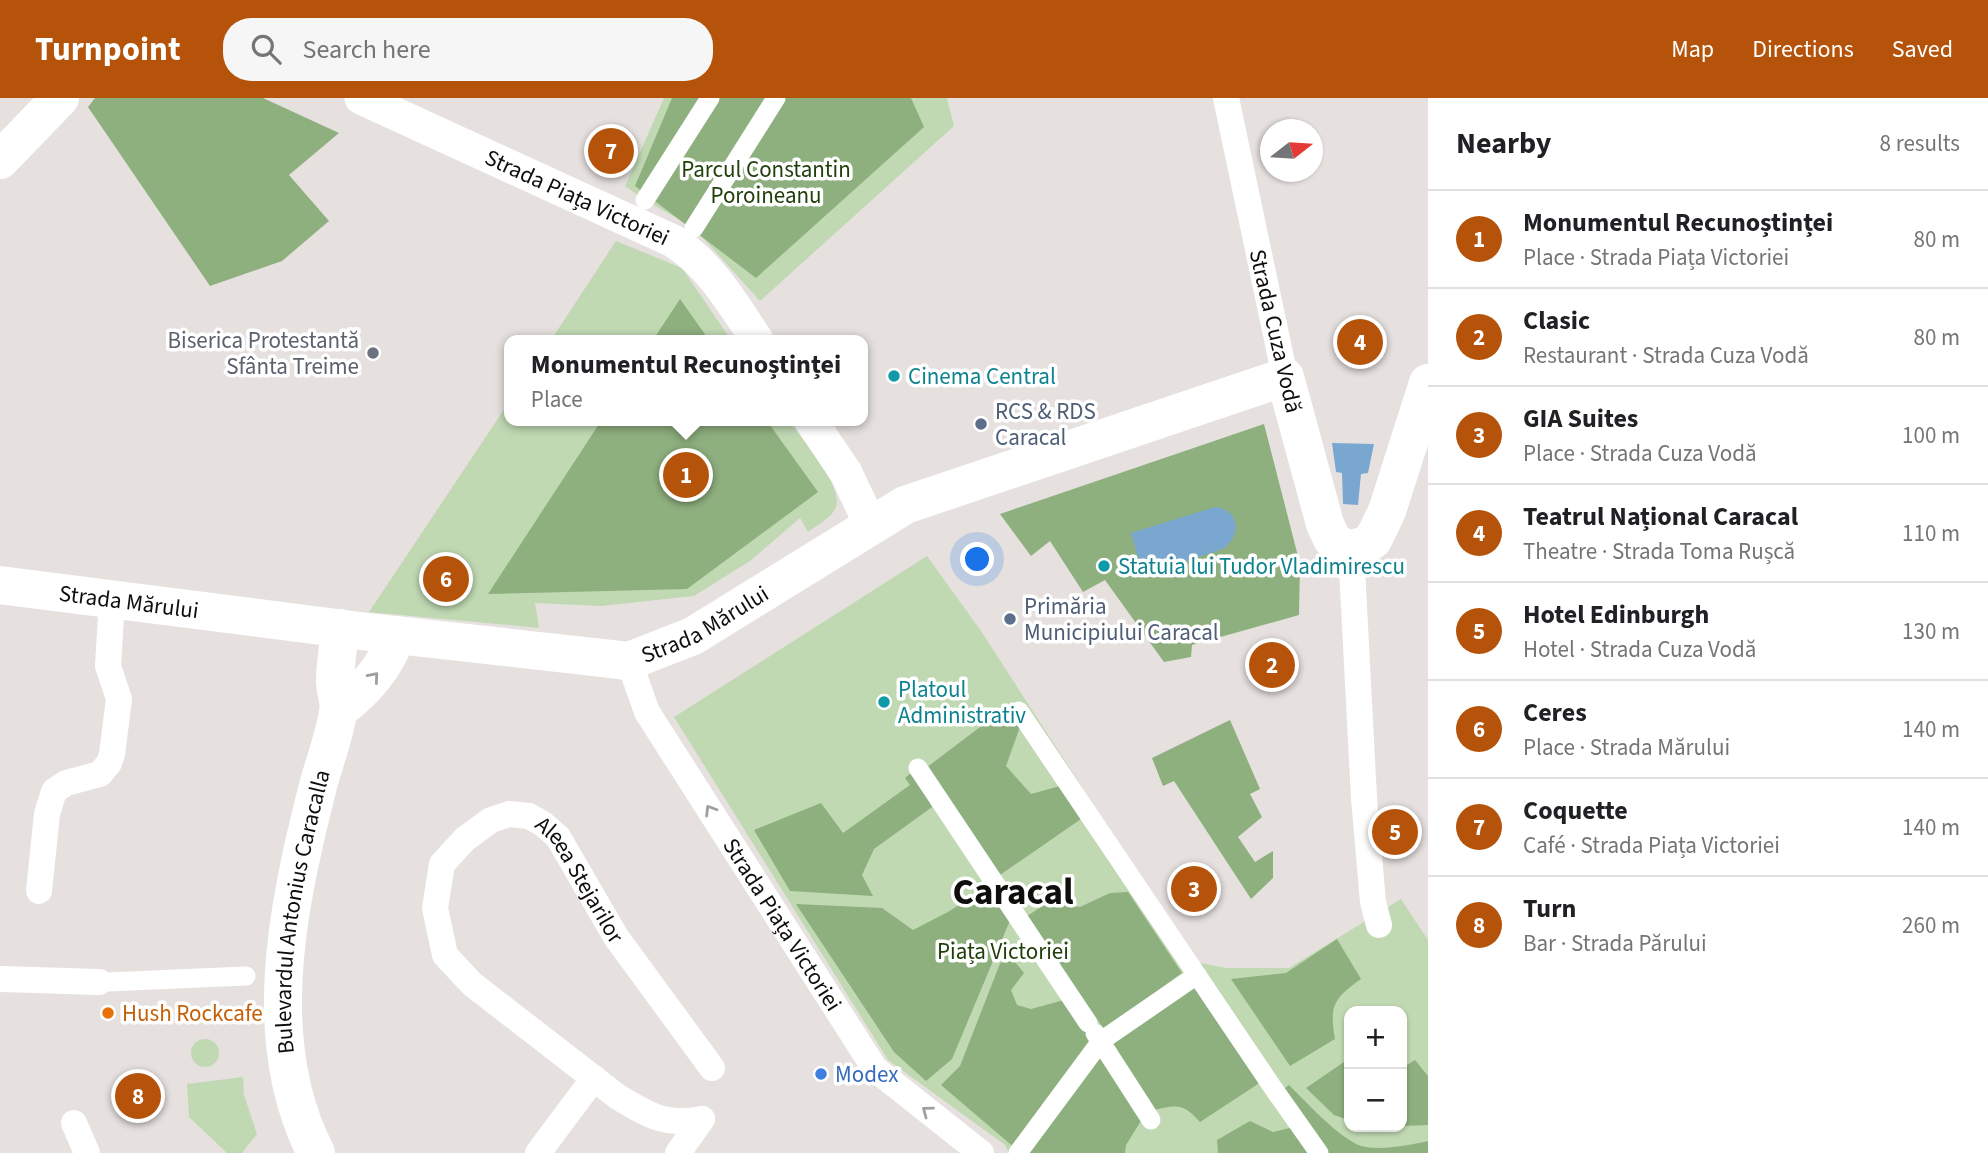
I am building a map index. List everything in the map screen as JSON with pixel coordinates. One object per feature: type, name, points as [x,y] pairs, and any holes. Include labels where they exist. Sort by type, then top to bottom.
[{"type":"main road","points":[[0,160],[60,98]]},
{"type":"main road","name":"Strada Mărului","points":[[0,585],[629,661],[693,636],[905,505],[1285,377]]},
{"type":"main road","name":"Strada Cuza Vodă","points":[[1285,377],[1325,524],[1332,539],[1340,546],[1351,549]]},
{"type":"main road","points":[[1351,549],[1363,547],[1373,540],[1379,528],[1420,434],[1428,383]]},
{"type":"main road","name":"Bulevardul Antonius Caracalla","points":[[316,1153],[296,1104],[286,1060],[283,1017],[285,965],[304,841],[339,710],[335,681],[340,628]]},
{"type":"main road","points":[[339,710],[382,668],[397,635]]},
{"type":"street","name":"Strada Piața Victoriei","points":[[361,98],[674,241],[686,249],[722,288],[754,335]]},
{"type":"street","points":[[645,200],[710,98]]},
{"type":"street","points":[[694,228],[776,98]]},
{"type":"street","name":"Strada Cuza Vodă","points":[[1226,98],[1285,377]]},
{"type":"street","points":[[814,426],[846,473],[871,526]]},
{"type":"street","points":[[1351,549],[1364,798],[1373,902],[1379,925]]},
{"type":"street","points":[[39,891],[47,814],[54,791],[66,783],[100,774],[112,754],[119,699],[108,666],[112,599]]},
{"type":"street","name":"Strada Piața Victoriei","points":[[629,661],[648,712],[874,1069],[981,1153]]},
{"type":"street","points":[[1019,711],[1270,1085],[1319,1153]]},
{"type":"street","points":[[918,768],[1151,1120]]},
{"type":"street","name":"Aleea Stejarilor","points":[[678,1153],[702,1119],[681,1123],[663,1120],[618,1097],[472,984],[445,955],[435,908],[442,863],[465,839],[491,820],[509,814],[528,816],[542,824],[558,837],[616,937],[712,1068]]},
{"type":"street","points":[[1018,1153],[1095,1032],[1197,975]]},
{"type":"street","points":[[0,979],[105,982],[246,976]]},
{"type":"street","points":[[538,1153],[594,1078]]},
{"type":"street","points":[[74,1123],[87,1153]]},
{"type":"green space","points":[[95,98],[263,98],[339,133],[289,175],[329,221],[282,261],[210,286],[88,107]]},
{"type":"green space","name":"Parcul Constantin Poroineanu","points":[[664,98],[947,98],[954,126],[760,301],[694,228],[625,186]]},
{"type":"green space","name":"Parcul Constantin Poroineanu","points":[[672,98],[911,98],[924,127],[756,278],[635,186]]},
{"type":"green space","points":[[616,241],[682,268],[728,335],[554,335]]},
{"type":"green space","points":[[680,299],[705,335],[656,335]]},
{"type":"green space","points":[[504,410],[504,426],[793,426],[822,465],[835,491],[837,502],[834,511],[826,520],[808,532],[800,518],[750,561],[694,596],[601,606],[535,603],[539,628],[369,612]]},
{"type":"green space","points":[[1264,424],[1300,564],[1299,615],[1192,645],[1191,657],[1164,662],[1105,580],[1083,592],[1050,541],[1031,556],[1000,514]]},
{"type":"green space","points":[[598,426],[771,426],[818,492],[687,589],[488,594]]},
{"type":"green space","name":"Piața Victoriei","points":[[927,556],[981,631],[1195,962],[1227,968],[1289,968],[1401,899],[1428,940],[1428,1153],[1009,1153],[1005,1145],[888,1060],[674,717]]},
{"type":"green space","points":[[1009,705],[1021,724],[1006,766],[1031,794],[1060,786],[1081,819],[997,877],[926,768]]},
{"type":"green space","points":[[1230,720],[1260,789],[1250,794],[1262,817],[1238,837],[1255,862],[1273,851],[1273,878],[1251,899],[1174,781],[1163,786],[1152,758]]},
{"type":"green space","points":[[917,768],[939,802],[874,849],[862,875],[873,896],[790,891],[754,830],[821,803],[843,833],[910,785],[905,778]]},
{"type":"green space","points":[[987,887],[1011,918],[952,1059],[926,1081],[894,1052],[796,904],[882,908],[913,930]]},
{"type":"green space","points":[[1128,892],[1182,973],[1104,1029],[1026,917],[1048,902],[1080,907],[1110,893]]},
{"type":"green space","points":[[1337,939],[1361,979],[1339,998],[1336,1004],[1333,1011],[1335,1039],[1290,1066],[1231,979],[1286,973]]},
{"type":"green space","points":[[1007,952],[1024,973],[1011,990],[1017,1005],[1031,1009],[1064,1000],[1096,1042],[1016,1149],[941,1085],[960,1066]]},
{"type":"green space","points":[[1195,984],[1261,1082],[1200,1122],[1189,1111],[1179,1107],[1154,1110],[1110,1043]]},
{"type":"green space","points":[[205,1039],[215,1043],[219,1053],[215,1063],[205,1067],[195,1063],[191,1053],[195,1043]]},
{"type":"green space","points":[[1102,1049],[1144,1116],[1126,1145],[1125,1153],[1026,1153]]},
{"type":"green space","points":[[1415,1060],[1428,1076],[1428,1125],[1407,1126],[1407,1065]]},
{"type":"green space","points":[[1344,1062],[1344,1118],[1334,1115],[1306,1088]]},
{"type":"green space","points":[[243,1077],[244,1095],[257,1134],[242,1153],[227,1153],[189,1117],[187,1084]]},
{"type":"green space","points":[[1289,1085],[1323,1119],[1352,1142],[1377,1148],[1428,1141],[1428,1153],[1325,1153],[1281,1091]]},
{"type":"green space","points":[[1250,1121],[1273,1132],[1290,1128],[1308,1153],[1218,1153],[1217,1140]]},
{"type":"water","points":[[1332,443],[1374,444],[1368,473],[1361,474],[1358,505],[1343,504],[1342,473],[1336,472]]},
{"type":"water","points":[[1215,507],[1224,509],[1234,518],[1235,531],[1229,544],[1223,549],[1143,575],[1131,533]]},
{"type":"place","name":"Coquette","points":[[611,151]]},
{"type":"place","name":"Teatrul Național Caracal","points":[[1360,342]]},
{"type":"place","name":"Biserica Protestantă Sfânta Treime","points":[[373,353]]},
{"type":"place","name":"Cinema Central","points":[[894,376]]},
{"type":"place","name":"RCS & RDS Caracal","points":[[981,424]]},
{"type":"place","name":"Monumentul Recunoștinței","points":[[686,475]]},
{"type":"place","name":"Statuia lui Tudor Vladimirescu","points":[[1104,566]]},
{"type":"place","name":"Ceres","points":[[446,579]]},
{"type":"place","name":"Primăria Municipiului Caracal","points":[[1010,619]]},
{"type":"place","name":"Clasic","points":[[1272,665]]},
{"type":"place","name":"Platoul Administrativ","points":[[884,702]]},
{"type":"place","name":"Hotel Edinburgh","points":[[1395,832]]},
{"type":"place","name":"GIA Suites","points":[[1194,889]]},
{"type":"place","name":"Hush Rockcafe","points":[[108,1013]]},
{"type":"place","name":"Modex","points":[[821,1074]]},
{"type":"place","name":"Turn","points":[[138,1096]]},
{"type":"district","name":"Caracal","points":[[1013,891]]}]
